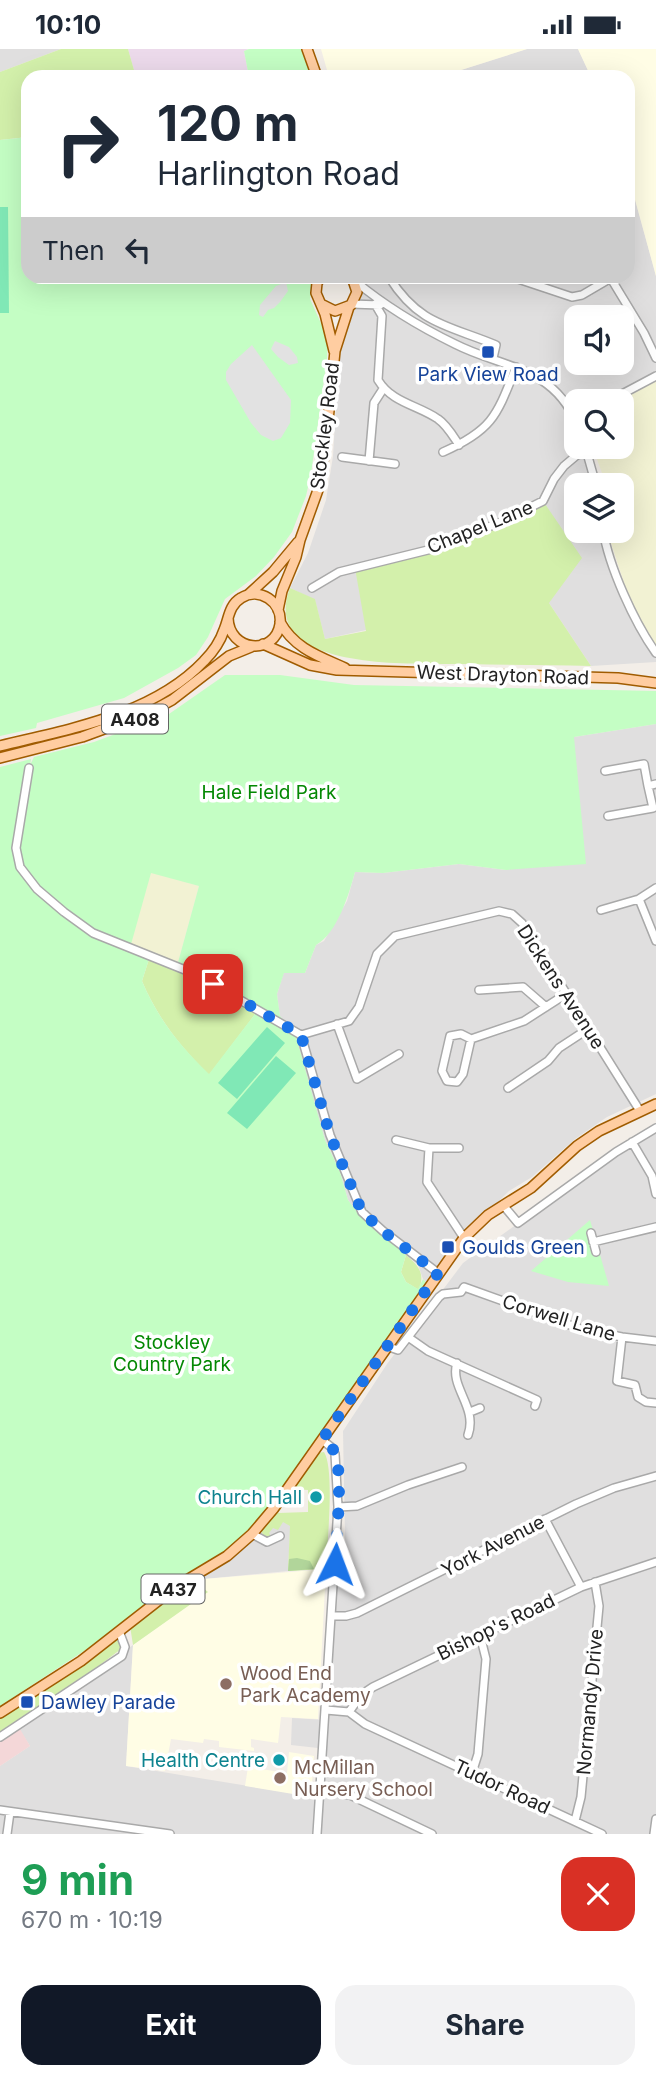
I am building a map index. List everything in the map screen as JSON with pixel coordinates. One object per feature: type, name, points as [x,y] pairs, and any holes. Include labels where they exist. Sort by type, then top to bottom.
[{"type":"main road","points":[[307,49],[314,70]]},
{"type":"main road","points":[[318,284],[316,289],[320,303],[326,308],[335,311],[350,306]]},
{"type":"main road","name":"Stockley Road","points":[[278,610],[282,591],[314,505],[323,466],[335,351],[357,292],[355,284]]},
{"type":"main road","name":"Stockley Road","points":[[320,303],[328,321],[335,351]]},
{"type":"main road","name":"Stockley Road","points":[[249,594],[273,572],[300,540]]},
{"type":"main road","points":[[249,594],[267,597],[278,610],[280,622],[275,635],[258,645],[243,644],[234,637],[229,628],[228,618],[234,603],[249,594]]},
{"type":"main road","name":"A408","points":[[0,746],[100,720],[150,699],[180,681],[202,663],[219,640],[228,618]]},
{"type":"main road","name":"West Drayton Road","points":[[280,622],[300,647],[349,670]]},
{"type":"main road","name":"A408","points":[[0,758],[82,737],[150,712],[172,700],[229,656],[258,645]]},
{"type":"main road","name":"West Drayton Road","points":[[258,645],[325,669],[631,679],[656,683]]},
{"type":"main road","name":"A437","points":[[0,1713],[69,1670],[177,1586],[227,1556],[252,1534],[274,1508],[464,1238],[488,1215],[531,1188],[577,1146],[598,1131],[656,1104]]},
{"type":"street","points":[[361,284],[394,309],[456,345],[542,378],[564,401]]},
{"type":"street","points":[[394,284],[417,312],[468,336],[496,345],[493,358]]},
{"type":"street","points":[[533,284],[572,297],[582,295],[599,284]]},
{"type":"street","points":[[614,284],[645,334],[656,358]]},
{"type":"street","points":[[350,306],[375,304],[394,309]]},
{"type":"street","points":[[375,304],[382,317],[378,380],[383,389],[391,396],[439,419],[458,445]]},
{"type":"street","points":[[443,452],[475,436],[492,421],[516,367]]},
{"type":"street","points":[[632,389],[656,376]]},
{"type":"street","points":[[369,461],[374,403],[383,389]]},
{"type":"street","points":[[342,457],[395,464]]},
{"type":"street","name":"Chapel Lane","points":[[312,588],[339,572],[440,547],[503,521],[543,501],[554,479],[573,459]]},
{"type":"street","points":[[605,543],[645,638],[656,653]]},
{"type":"street","points":[[605,771],[644,764],[652,785],[653,808],[608,816]]},
{"type":"street","points":[[29,768],[16,848],[20,867],[37,888],[93,933],[195,974],[301,1035],[330,1135],[362,1212],[438,1273]]},
{"type":"street","points":[[601,910],[639,899],[656,888]]},
{"type":"street","points":[[639,899],[656,941]]},
{"type":"street","name":"Dickens Avenue","points":[[301,1035],[349,1021],[359,1007],[377,954],[395,936],[499,911],[512,914],[522,923],[640,1111]]},
{"type":"street","points":[[479,990],[523,987],[545,1007]]},
{"type":"street","points":[[471,1039],[463,1074],[457,1083],[447,1081],[442,1072],[450,1036],[461,1034],[471,1039],[524,1021],[566,994]]},
{"type":"street","points":[[337,1024],[357,1079],[399,1054]]},
{"type":"street","points":[[508,1088],[588,1029]]},
{"type":"street","points":[[503,1205],[518,1223],[554,1195],[656,1128]]},
{"type":"street","points":[[396,1140],[429,1148],[459,1148]]},
{"type":"street","points":[[632,1142],[652,1176],[656,1194]]},
{"type":"street","points":[[429,1148],[427,1182],[464,1238]]},
{"type":"street","points":[[593,1242],[656,1227]]},
{"type":"street","points":[[591,1233],[596,1252]]},
{"type":"street","name":"Corwell Lane","points":[[408,1337],[439,1297],[461,1292],[464,1287],[562,1323],[622,1337],[656,1341]]},
{"type":"street","points":[[388,1347],[398,1350],[408,1337],[428,1351],[537,1400],[535,1406]]},
{"type":"street","points":[[615,1391],[622,1337]]},
{"type":"street","points":[[457,1363],[455,1373],[470,1412],[468,1434]]},
{"type":"street","points":[[617,1381],[635,1385],[638,1397],[646,1402],[656,1403]]},
{"type":"street","points":[[470,1412],[480,1408]]},
{"type":"street","points":[[317,1834],[338,1507],[336,1457],[331,1447],[322,1440]]},
{"type":"street","points":[[338,1507],[353,1507],[371,1502],[408,1485],[454,1473],[463,1467]]},
{"type":"street","name":"York Avenue","points":[[331,1616],[349,1616],[356,1613],[602,1492],[656,1476]]},
{"type":"street","points":[[545,1520],[581,1587]]},
{"type":"street","points":[[252,1534],[267,1542],[280,1536]]},
{"type":"street","name":"Bishop's Road","points":[[349,1712],[360,1695],[366,1691],[480,1635],[581,1587],[656,1563]]},
{"type":"street","name":"Normandy Drive","points":[[575,1821],[581,1797],[599,1606],[595,1582]]},
{"type":"street","points":[[0,1737],[122,1657],[125,1647],[119,1632]]},
{"type":"street","points":[[472,1773],[478,1754],[486,1656],[480,1635]]},
{"type":"street","name":"Tudor Road","points":[[326,1710],[349,1712],[365,1724],[602,1834]]},
{"type":"street","points":[[320,1790],[345,1794],[432,1834]]},
{"type":"street","points":[[0,1810],[170,1834]]},
{"type":"street","points":[[6,1834],[10,1812]]},
{"type":"street","points":[[654,1834],[656,1819]]},
{"type":"street","points":[[84,1834],[85,1822]]},
{"type":"shaded area","points":[[0,49],[61,49],[0,72]]},
{"type":"shaded area","points":[[128,49],[248,49],[244,51],[248,70],[134,70]]},
{"type":"shaded area","points":[[321,49],[527,49],[461,70],[327,70]]},
{"type":"shaded area","points":[[527,49],[578,49],[588,70],[461,70]]},
{"type":"shaded area","points":[[578,49],[656,49],[656,276],[635,200],[635,70],[588,70]]},
{"type":"shaded area","points":[[635,200],[656,276],[656,372],[626,389],[564,389],[564,459],[588,459],[592,473],[564,473],[564,543],[607,543],[615,570],[656,650],[656,662],[591,666],[549,603],[366,630],[325,639],[315,600],[290,588],[308,553],[326,500],[333,456],[339,356],[354,284],[635,284]]},
{"type":"shaded area","points":[[286,284],[288,291],[274,308],[268,310],[263,317],[259,315],[260,305],[276,286]]},
{"type":"shaded area","points":[[275,341],[289,347],[298,363],[289,365],[278,357],[271,349]]},
{"type":"shaded area","points":[[252,345],[291,400],[290,423],[281,438],[273,441],[261,435],[251,423],[226,380],[226,372],[231,364]]},
{"type":"shaded area","points":[[656,724],[656,1094],[607,1117],[575,1139],[532,1177],[509,1191],[460,1239],[429,1286],[418,1265],[361,1217],[348,1200],[340,1172],[325,1140],[288,1026],[280,1017],[277,994],[284,972],[305,973],[316,945],[324,941],[347,901],[355,872],[383,873],[459,864],[506,870],[574,737]]},
{"type":"shaded area","points":[[656,1133],[656,1834],[319,1834],[327,1749],[291,1745],[292,1718],[325,1720],[333,1612],[345,1536],[343,1431],[387,1364],[463,1263],[575,1182]]},
{"type":"shaded area","points":[[271,1513],[291,1513],[288,1571],[204,1579],[200,1572]]},
{"type":"shaded area","name":"Wood End Park Academy","points":[[326,1569],[318,1719],[281,1717],[278,1743],[251,1739],[254,1751],[219,1747],[219,1741],[204,1739],[203,1743],[171,1739],[165,1771],[126,1766],[133,1645],[207,1592],[198,1583],[204,1579]]},
{"type":"shaded area","points":[[133,1645],[126,1766],[315,1797],[314,1834],[0,1834],[0,1766],[30,1746],[17,1726]]},
{"type":"shaded area","points":[[17,1724],[30,1746],[0,1766],[0,1736]]},
{"type":"shaded area","name":"McMillan Nursery School","points":[[289,1752],[314,1756],[311,1797],[245,1786],[248,1767],[287,1773]]},
{"type":"green space","points":[[61,49],[128,49],[134,70],[21,70],[21,138],[0,140],[0,72]]},
{"type":"green space","points":[[303,49],[309,70],[248,70],[244,51]]},
{"type":"green space","points":[[21,138],[21,284],[313,284],[310,299],[328,342],[311,474],[292,532],[256,576],[225,599],[208,637],[196,655],[124,698],[37,723],[36,728],[0,736],[0,140]]},
{"type":"green space","points":[[0,207],[8,207],[9,313],[0,313]]},
{"type":"green space","points":[[656,379],[656,646],[637,614],[611,543],[634,543],[634,473],[602,473],[597,459],[634,459],[634,391]]},
{"type":"green space","points":[[543,501],[564,532],[564,543],[572,543],[582,558],[549,603],[591,666],[415,664],[349,658],[319,650],[297,636],[286,616],[290,588],[315,599],[325,639],[366,631],[355,568],[440,547]]},
{"type":"green space","points":[[225,675],[280,675],[354,685],[656,691],[656,724],[574,737],[586,864],[506,870],[459,864],[383,873],[355,872],[341,913],[330,932],[316,945],[305,973],[284,973],[277,994],[280,1016],[295,1033],[325,1140],[340,1172],[348,1200],[361,1217],[406,1255],[401,1272],[406,1282],[418,1289],[423,1279],[429,1286],[252,1534],[119,1628],[0,1706],[0,767],[31,759],[30,765],[34,757],[94,742],[169,714]],"holes":[[[151,873],[199,886],[177,966],[258,1010],[209,1074],[171,1031],[148,995],[142,981],[150,956],[130,948]]]},
{"type":"green space","points":[[151,872],[199,886],[177,966],[129,948]]},
{"type":"green space","points":[[150,956],[177,966],[259,1009],[209,1075],[171,1031],[148,995],[142,981]]},
{"type":"green space","points":[[267,1027],[285,1043],[237,1099],[218,1083]]},
{"type":"green space","points":[[276,1056],[296,1073],[247,1129],[227,1113]]},
{"type":"green space","points":[[590,1220],[609,1286],[568,1282],[531,1271]]},
{"type":"green space","points":[[406,1255],[420,1270],[419,1290],[406,1282],[401,1272]]},
{"type":"green space","points":[[324,1452],[329,1474],[326,1569],[288,1571],[290,1526],[283,1522],[278,1530],[273,1528],[269,1537],[263,1535],[261,1530],[318,1453]],"holes":[[[294,1489],[308,1490],[308,1512],[278,1513]]]},
{"type":"green space","points":[[289,1559],[310,1561],[314,1569],[288,1571]]},
{"type":"green space","points":[[194,1581],[208,1592],[133,1645],[130,1626],[164,1599]]},
{"type":"green space","points":[[117,1638],[121,1649],[38,1712],[0,1737],[0,1713]]},
{"type":"place","name":"Park View Road","points":[[488,352]]},
{"type":"place","name":"Goulds Green","points":[[448,1247]]},
{"type":"place","name":"Church Hall","points":[[316,1497]]},
{"type":"place","name":"Wood End Park Academy","points":[[226,1684]]},
{"type":"place","name":"Dawley Parade","points":[[27,1702]]},
{"type":"place","name":"Health Centre","points":[[279,1760]]},
{"type":"place","name":"McMillan Nursery School","points":[[280,1778]]},
{"type":"route","points":[[213,984],[301,1035],[322,1112],[362,1212],[438,1273],[322,1440],[332,1448],[337,1462],[335,1564]]},
{"type":"park label","name":"Hale Field Park","points":[[269,792]]},
{"type":"park label","name":"Stockley Country Park","points":[[172,1353]]}]
